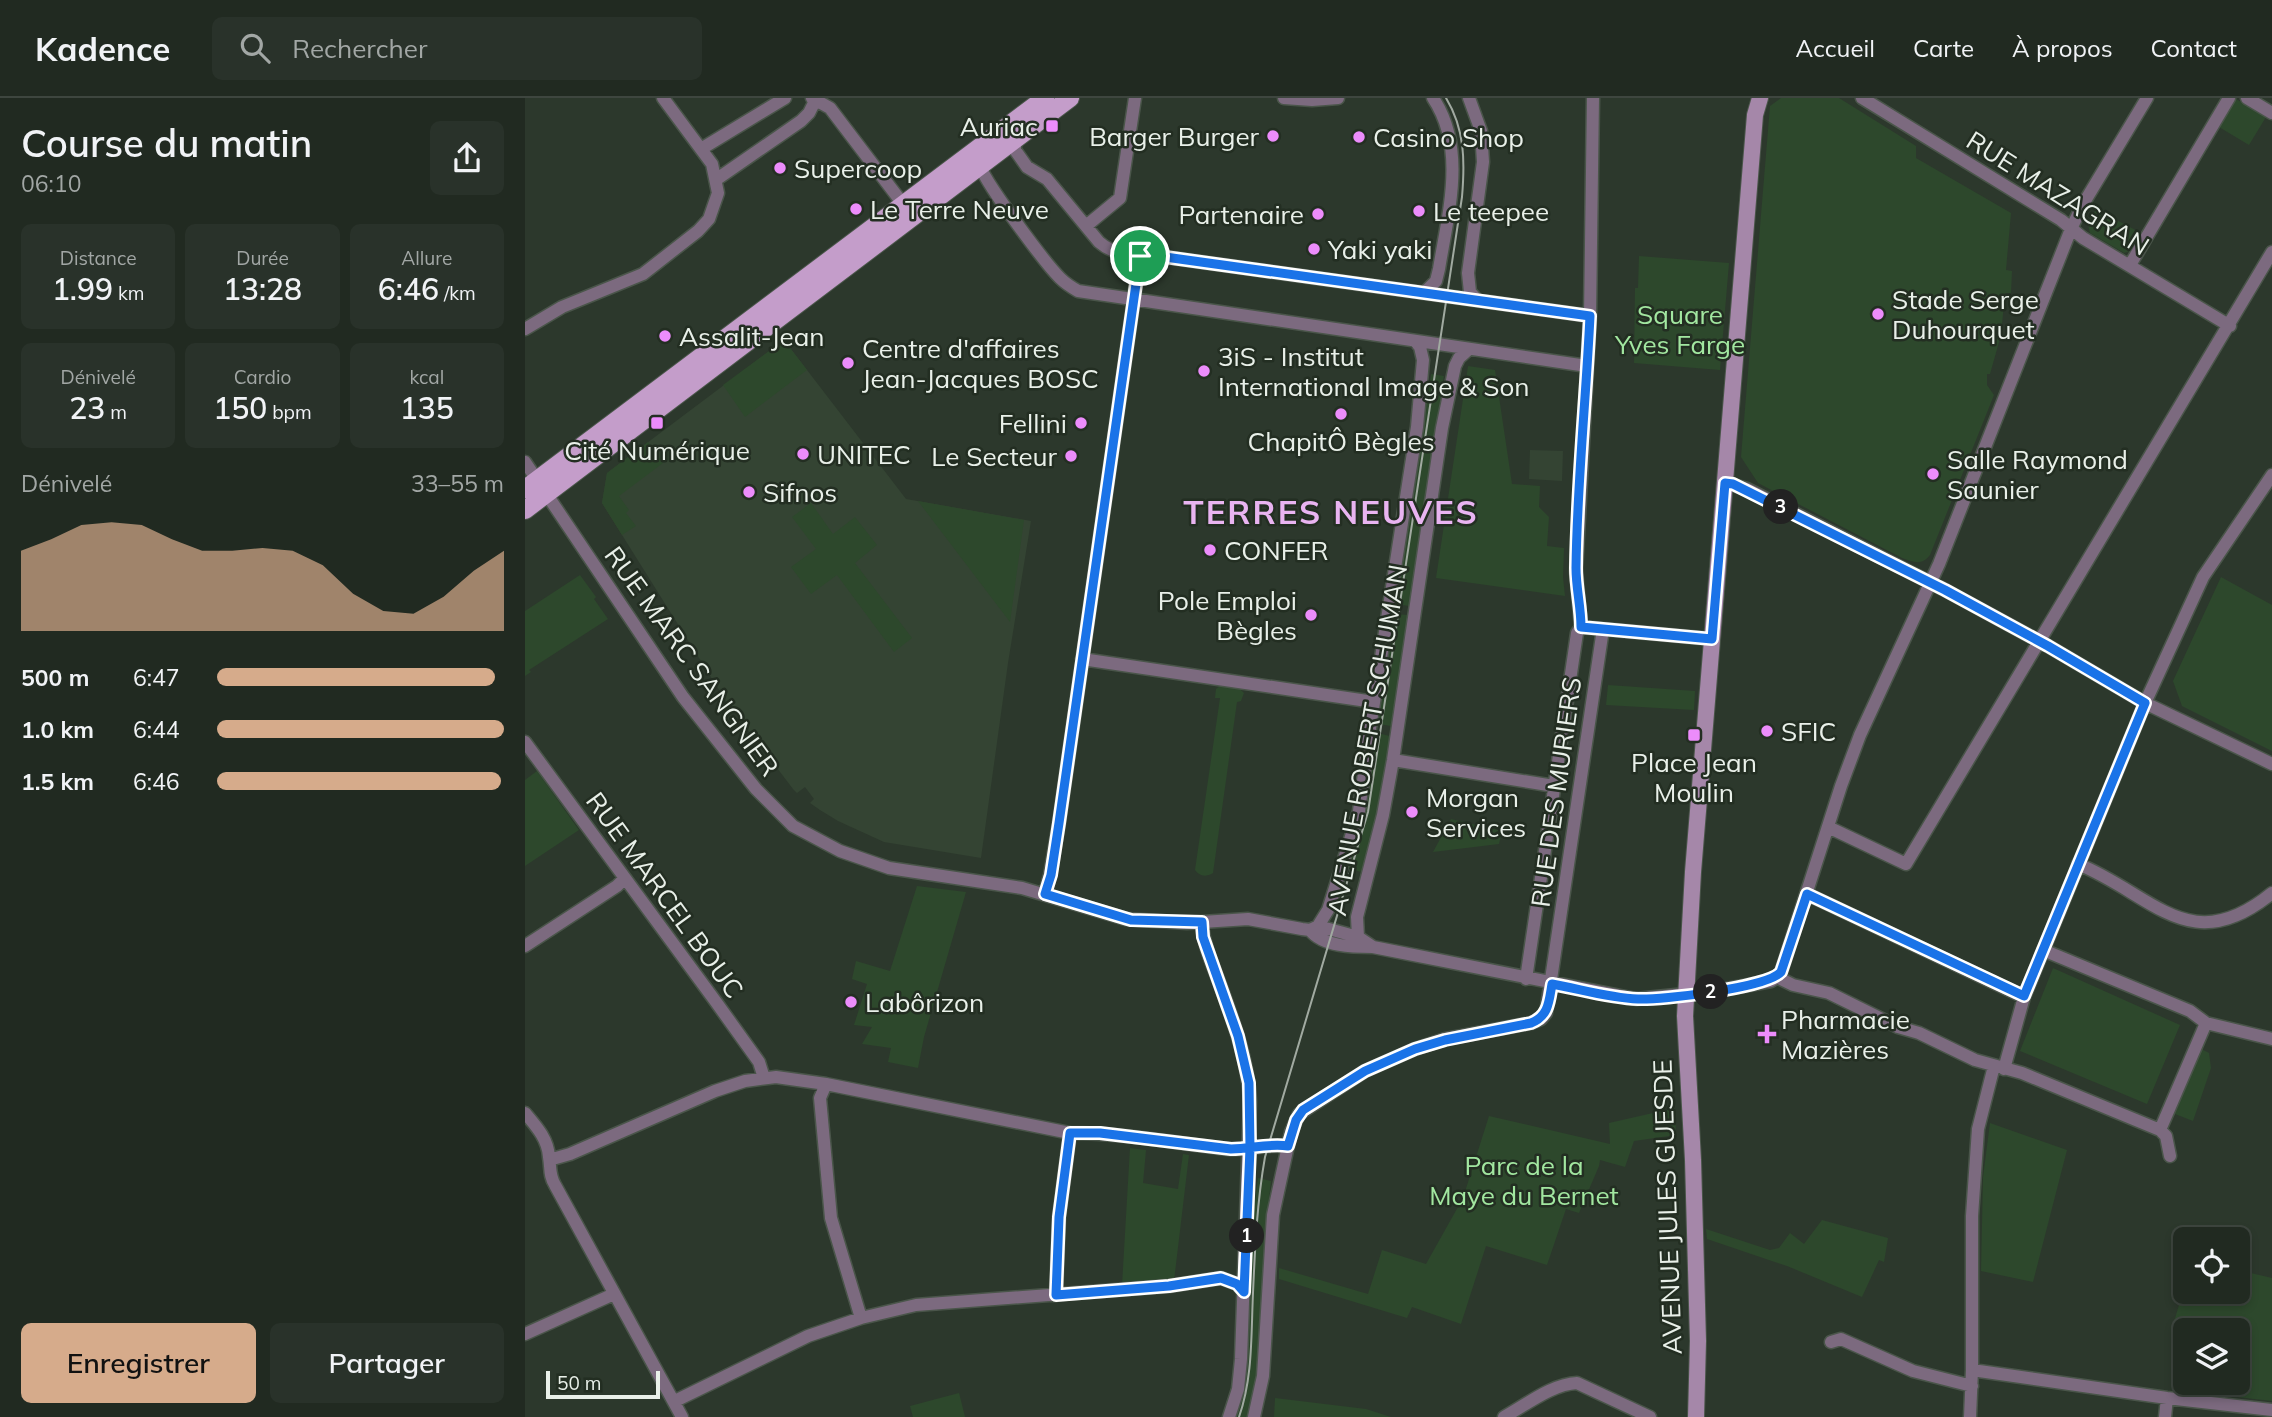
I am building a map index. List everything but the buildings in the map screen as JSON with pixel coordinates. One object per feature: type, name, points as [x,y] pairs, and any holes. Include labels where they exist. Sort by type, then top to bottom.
[{"type":"main road","points":[[525,510],[536,488],[903,204],[1045,98]]},
{"type":"main road","points":[[536,488],[979,168],[1070,98]]},
{"type":"street","points":[[525,329],[562,307],[643,274],[698,231],[712,212],[718,192],[712,164],[663,98]]},
{"type":"street","points":[[701,149],[785,98]]},
{"type":"street","points":[[1086,226],[1120,198],[1135,98]]},
{"type":"street","points":[[1284,98],[1338,98]]},
{"type":"street","points":[[1424,293],[1436,281],[1451,196],[1451,136],[1433,98]]},
{"type":"street","points":[[1469,98],[1481,131],[1483,162],[1468,273],[1470,292],[1477,300]]},
{"type":"street","name":"RUE DES MURIERS","points":[[1526,979],[1577,633],[1581,627],[1576,560],[1590,316],[1593,98]]},
{"type":"street","name":"AVENUE JULES GUESDE","points":[[1696,1417],[1698,1341],[1686,995],[1693,872],[1755,115],[1760,98]]},
{"type":"street","name":"RUE MAZAGRAN","points":[[1862,98],[2230,326]]},
{"type":"street","points":[[1373,947],[1358,937],[1314,928],[1315,937],[1322,940],[1356,947],[1373,947],[1526,979],[1642,999],[1762,983],[1777,977],[1781,972],[1860,735],[1930,582],[2071,229],[2147,98]]},
{"type":"street","points":[[2130,265],[2229,98]]},
{"type":"street","points":[[2247,98],[2272,113]]},
{"type":"street","points":[[717,179],[801,121],[809,113],[814,99],[830,108],[903,204]]},
{"type":"street","points":[[1027,112],[1010,131],[982,154],[979,168],[1059,277],[1069,286],[1087,294],[1587,366]]},
{"type":"street","points":[[1015,140],[1015,150],[1027,167],[1047,179],[1108,250],[1590,316]]},
{"type":"street","points":[[1828,827],[1906,864],[2272,253]]},
{"type":"street","points":[[1045,894],[1051,875],[1140,256]]},
{"type":"street","name":"AVENUE ROBERT SCHUMAN","points":[[1314,928],[1328,910],[1359,811],[1417,427],[1423,360],[1416,342]]},
{"type":"street","name":"AVENUE ROBERT SCHUMAN","points":[[1358,937],[1357,917],[1383,815],[1393,760],[1442,428],[1459,358],[1469,349]]},
{"type":"street","name":"RUE MARC SANGNIER","points":[[525,462],[536,488],[683,697],[756,789],[793,826],[840,851],[889,868],[1010,886],[1131,920],[1202,922],[1248,919],[1314,928]]},
{"type":"street","points":[[1970,1417],[1972,1216],[1978,1129],[2024,996],[2145,703],[2203,577],[2272,475]]},
{"type":"street","points":[[1725,483],[1747,489],[1930,582],[2040,641],[2145,703],[2272,764]]},
{"type":"street","points":[[1581,627],[1712,639]]},
{"type":"street","name":"RUE DES MURIERS","points":[[1288,1146],[1296,1120],[1303,1110],[1365,1071],[1415,1049],[1445,1040],[1531,1023],[1541,1019],[1546,1013],[1603,629]]},
{"type":"street","points":[[1082,659],[1374,702]]},
{"type":"street","name":"RUE MARCEL BOUC","points":[[525,741],[759,1062],[764,1078]]},
{"type":"street","points":[[1393,760],[1554,786]]},
{"type":"street","points":[[2078,864],[2176,917],[2194,922],[2214,923],[2227,920],[2240,915],[2272,893]]},
{"type":"street","points":[[525,946],[624,879]]},
{"type":"street","points":[[1807,894],[2024,996]]},
{"type":"street","points":[[1202,922],[1203,937],[1238,1036],[1249,1083],[1250,1148],[1241,1359],[1238,1388],[1229,1417]]},
{"type":"street","points":[[2043,950],[2190,1011],[2206,1023],[2272,1039]]},
{"type":"street","points":[[1777,977],[1793,985],[1829,993],[1898,1027],[1919,1033],[1975,1060],[2022,1073],[2160,1130],[2166,1136],[2170,1156]]},
{"type":"street","points":[[2160,1130],[2206,1023]]},
{"type":"street","points":[[549,1156],[557,1158],[570,1154],[731,1085],[776,1077],[826,1084],[1070,1133],[1100,1133],[1231,1149],[1276,1144],[1288,1146],[1270,1235],[1263,1376],[1254,1417]]},
{"type":"street","points":[[826,1084],[820,1098],[831,1218],[861,1318]]},
{"type":"street","points":[[525,1113],[539,1130],[549,1156],[549,1175],[683,1417]]},
{"type":"street","points":[[1056,1295],[1059,1217],[1070,1133]]},
{"type":"street","points":[[675,1401],[808,1336],[861,1318],[916,1305],[1169,1286],[1221,1278],[1237,1284],[1244,1292]]},
{"type":"street","points":[[525,1334],[614,1294]]},
{"type":"street","points":[[1831,1342],[1842,1339],[1913,1371],[1972,1386]]},
{"type":"street","points":[[1972,1370],[2272,1410]]},
{"type":"street","points":[[1504,1417],[1554,1390],[1577,1383],[1650,1417]]},
{"type":"street","points":[[2165,1417],[2167,1398]]},
{"type":"shaded area","name":"Cité Numérique","points":[[784,340],[906,499],[1031,521],[981,858],[884,842],[820,810],[810,803],[814,799],[805,787],[797,793],[726,701],[602,503],[607,473]]},
{"type":"shaded area","points":[[1530,450],[1563,451],[1562,481],[1529,479]]},
{"type":"green space","name":"Stade Serge Duhourquet","points":[[1781,98],[1839,98],[1916,146],[1916,158],[2011,213],[2006,270],[2012,271],[2011,293],[2005,293],[2001,335],[1990,374],[1987,374],[1987,385],[1994,395],[1930,555],[1921,562],[1902,558],[1758,483],[1741,457],[1770,106]]},
{"type":"green space","points":[[2236,99],[2266,117],[2249,145],[2219,127]]},
{"type":"green space","points":[[2096,209],[2141,233],[2130,251],[2124,253],[2090,233],[2088,225]]},
{"type":"green space","name":"Square Yves Farge","points":[[1639,256],[1729,263],[1720,370],[1634,363],[1635,288],[1638,288]]},
{"type":"green space","points":[[784,340],[807,370],[745,417],[723,385]]},
{"type":"green space","points":[[1468,366],[1495,370],[1512,484],[1540,486],[1539,507],[1549,517],[1547,546],[1564,548],[1565,596],[1436,578]]},
{"type":"green space","points":[[1431,374],[1444,376],[1409,606],[1396,604]]},
{"type":"green space","points":[[648,442],[663,463],[619,496],[629,510],[626,513],[636,526],[622,535],[602,503],[607,473]]},
{"type":"green space","points":[[918,501],[1024,520],[1010,622]]},
{"type":"green space","points":[[811,503],[833,534],[855,517],[877,545],[855,563],[912,638],[894,652],[837,575],[811,594],[791,567],[816,549],[792,517]]},
{"type":"green space","points":[[580,575],[608,619],[529,670],[531,672],[525,676],[525,611]]},
{"type":"green space","points":[[2221,577],[2272,605],[2272,751],[2182,706],[2173,681]]},
{"type":"green space","points":[[1395,614],[1408,615],[1391,726],[1378,724]]},
{"type":"green space","points":[[1221,685],[1239,688],[1244,693],[1241,701],[1237,702],[1213,873],[1203,876],[1195,870],[1220,698],[1215,698],[1216,689]]},
{"type":"green space","points":[[1608,685],[1695,691],[1694,710],[1606,705]]},
{"type":"green space","points":[[1377,733],[1390,736],[1378,809],[1361,872],[1348,868],[1366,800]]},
{"type":"green space","points":[[537,771],[579,830],[525,866],[525,780]]},
{"type":"green space","points":[[1451,819],[1502,831],[1499,844],[1433,852]]},
{"type":"green space","points":[[917,886],[966,892],[924,1037],[918,1068],[888,1062],[891,1048],[862,1044],[872,1027],[854,1025],[867,984],[852,979],[856,961],[890,971]]},
{"type":"green space","points":[[2053,968],[2180,1025],[2147,1104],[2020,1051]]},
{"type":"green space","points":[[2201,1049],[2209,1053],[2211,1068],[2193,1121],[2175,1114]]},
{"type":"green space","name":"Parc de la Maye du Bernet","points":[[1675,1108],[1676,1135],[1634,1141],[1625,1167],[1600,1160],[1579,1213],[1566,1209],[1547,1265],[1486,1246],[1461,1324],[1412,1307],[1407,1318],[1279,1279],[1279,1268],[1368,1294],[1382,1250],[1426,1264],[1463,1198],[1489,1116],[1610,1144],[1609,1123]]},
{"type":"green space","points":[[1990,1123],[2067,1150],[2033,1282],[1981,1271],[1983,1177]]},
{"type":"green space","points":[[1130,1148],[1146,1150],[1143,1183],[1178,1189],[1183,1154],[1189,1155],[1174,1281],[1122,1285]]},
{"type":"green space","points":[[1258,1178],[1271,1181],[1259,1359],[1249,1417],[1235,1417],[1246,1362],[1253,1214]]},
{"type":"green space","points":[[1822,1220],[1888,1238],[1884,1262],[1879,1260],[1862,1297],[1787,1266],[1707,1239],[1706,1229],[1770,1250],[1779,1248],[1790,1233],[1804,1244]]},
{"type":"green space","points":[[2250,1273],[2272,1278],[2272,1401],[2220,1395],[2250,1395],[2250,1318],[2175,1318],[2179,1304],[2250,1304]]},
{"type":"green space","points":[[959,1393],[965,1417],[913,1417],[910,1406]]},
{"type":"green space","points":[[1275,1398],[1366,1409],[1391,1417],[1274,1417]]},
{"type":"tram line","points":[[1239,1417],[1249,1371],[1257,1225],[1265,1157],[1368,812],[1462,197],[1462,146],[1457,122],[1446,98]]},
{"type":"place","name":"Auriac","points":[[1052,126]]},
{"type":"place","name":"Barger Burger","points":[[1273,136]]},
{"type":"place","name":"Casino Shop","points":[[1359,137]]},
{"type":"place","name":"Supercoop","points":[[780,168]]},
{"type":"place","name":"Le Terre Neuve","points":[[856,209]]},
{"type":"place","name":"Le teepee","points":[[1419,211]]},
{"type":"place","name":"Partenaire","points":[[1318,214]]},
{"type":"place","name":"Yaki yaki","points":[[1314,249]]},
{"type":"place","name":"Stade Serge Duhourquet","points":[[1878,314]]},
{"type":"place","name":"Assalit-Jean","points":[[665,336]]},
{"type":"place","name":"Centre d'affaires Jean-Jacques BOSC","points":[[848,363]]},
{"type":"place","name":"3iS - Institut International Image & Son","points":[[1204,371]]},
{"type":"place","name":"ChapitÔ Bègles","points":[[1341,414]]},
{"type":"place","name":"Cité Numérique","points":[[657,423]]},
{"type":"place","name":"Fellini","points":[[1081,423]]},
{"type":"place","name":"UNITEC","points":[[803,454]]},
{"type":"place","name":"Le Secteur","points":[[1071,456]]},
{"type":"place","name":"Salle Raymond Saunier","points":[[1933,474]]},
{"type":"place","name":"Sifnos","points":[[749,492]]},
{"type":"place","name":"CONFER","points":[[1210,550]]},
{"type":"place","name":"Pole Emploi Bègles","points":[[1311,615]]},
{"type":"place","name":"SFIC","points":[[1767,731]]},
{"type":"place","name":"Place Jean Moulin","points":[[1694,735]]},
{"type":"place","name":"Morgan Services","points":[[1412,812]]},
{"type":"place","name":"Labôrizon","points":[[851,1002]]},
{"type":"place","name":"Pharmacie Mazières","points":[[1767,1034]]},
{"type":"district","name":"TERRES NEUVES","points":[[1331,511]]},
{"type":"route","points":[[1140,256],[1059,823],[1051,875],[1045,894],[1131,920],[1202,922],[1203,937],[1238,1036],[1249,1083],[1251,1119],[1250,1148],[1247,1233],[1244,1292],[1237,1284],[1221,1278],[1169,1286],[1056,1295],[1059,1217],[1070,1133],[1100,1133],[1231,1149],[1242,1149],[1250,1148],[1276,1144],[1288,1146],[1291,1132],[1303,1110],[1365,1071],[1415,1049],[1445,1040],[1541,1019],[1546,1013],[1552,984],[1642,999],[1716,991],[1771,981],[1781,972],[1807,894],[2024,996],[2145,703],[1945,590],[1733,484],[1725,483],[1712,639],[1581,627],[1576,571],[1590,316],[1158,256],[1140,256]]}]
